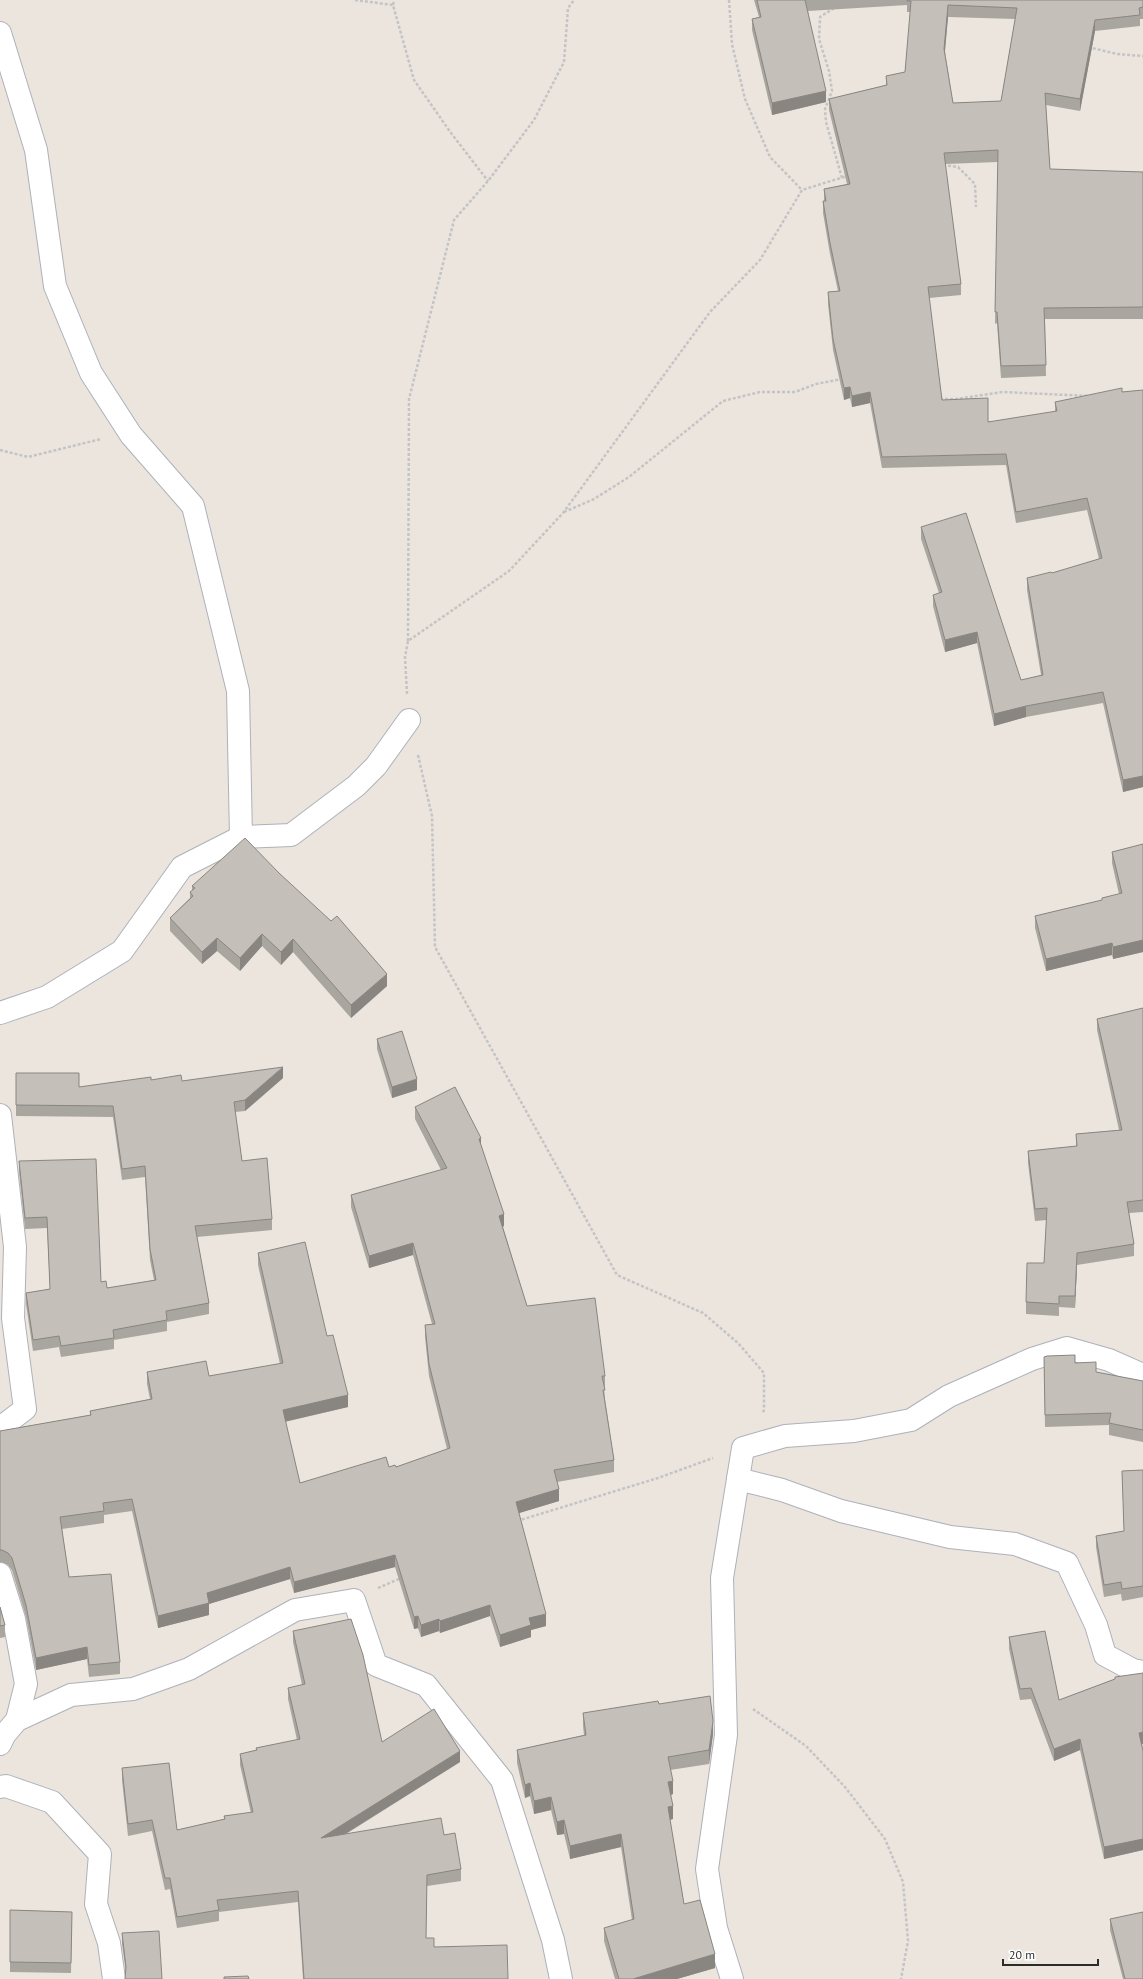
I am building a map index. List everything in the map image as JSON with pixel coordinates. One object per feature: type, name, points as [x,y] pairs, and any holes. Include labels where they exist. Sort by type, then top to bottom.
[{"type":"street","points":[[0,33],[36,150],[56,286],[91,373],[131,435],[193,506],[238,691],[241,837]]},
{"type":"street","points":[[0,1013],[47,997],[122,950],[182,867],[241,837],[291,835],[356,786],[376,766],[409,720]]},
{"type":"street","points":[[0,1115],[14,1247],[13,1318],[24,1409],[0,1428]]},
{"type":"street","points":[[732,1979],[716,1928],[707,1869],[726,1735],[722,1578],[743,1448],[784,1436],[854,1431],[911,1420],[949,1396],[1032,1359],[1067,1348],[1109,1360],[1143,1376]]},
{"type":"street","points":[[738,1480],[782,1490],[841,1511],[950,1537],[1015,1544],[1067,1563],[1096,1625],[1105,1655],[1133,1670],[1143,1672]]},
{"type":"street","points":[[0,1574],[14,1619],[26,1684],[17,1720]]},
{"type":"street","points":[[0,1744],[5,1734],[17,1720],[70,1695],[133,1688],[154,1681],[189,1669],[295,1610],[354,1600],[376,1665],[426,1685],[502,1780],[553,1940],[561,1979]]},
{"type":"street","points":[[0,1787],[6,1786],[52,1802],[100,1854],[96,1904],[109,1943],[114,1979]]},
{"type":"path","points":[[355,0],[393,5]]},
{"type":"path","points":[[394,0],[393,5],[414,80],[451,133],[488,181]]},
{"type":"path","points":[[514,1522],[658,1478],[743,1448],[764,1410],[764,1373],[738,1343],[703,1313],[617,1275],[435,946],[432,816],[409,720],[404,657],[408,641],[409,399],[454,220],[488,181],[534,120],[564,62],[568,8],[574,0]]},
{"type":"path","points":[[729,0],[732,44],[745,100],[770,157],[802,190]]},
{"type":"path","points":[[837,7],[820,17],[819,39],[829,71],[832,91],[825,109],[826,122],[842,178]]},
{"type":"path","points":[[1087,47],[1117,54],[1143,56]]},
{"type":"path","points":[[936,164],[958,167],[975,184],[976,207]]},
{"type":"path","points":[[408,641],[510,570],[563,513],[710,312],[760,260],[802,190],[849,176]]},
{"type":"path","points":[[563,513],[594,499],[630,477],[724,402],[760,392],[796,392],[816,384],[846,379]]},
{"type":"path","points":[[934,400],[957,399],[1002,392],[1090,396]]},
{"type":"path","points":[[0,450],[28,456],[96,440],[131,435]]},
{"type":"path","points":[[354,1600],[402,1577]]},
{"type":"path","points":[[725,1704],[753,1708],[806,1746],[845,1786],[884,1839],[903,1882],[908,1941],[901,1979]]},
{"type":"building","points":[[757,0],[805,0],[826,91],[772,103],[752,19],[761,17]]},
{"type":"building","points":[[1143,0],[1143,7],[1139,8],[1140,15],[1095,20],[1080,99],[1045,93],[1050,169],[1143,172],[1143,307],[1044,308],[1046,365],[1001,366],[997,312],[995,312],[998,150],[944,153],[961,284],[928,287],[942,400],[988,398],[988,422],[1057,411],[1055,402],[1122,388],[1122,392],[1143,390],[1143,776],[1123,780],[1103,692],[1026,706],[994,714],[977,632],[945,640],[933,595],[942,592],[921,527],[966,513],[1021,680],[1043,675],[1027,578],[1052,573],[1102,558],[1087,498],[1016,512],[1006,454],[882,457],[870,392],[852,396],[850,387],[844,388],[833,339],[828,292],[840,291],[823,201],[826,201],[824,189],[850,184],[829,99],[887,85],[886,76],[905,72],[911,1],[907,1]],"holes":[[[948,5],[1017,8],[1001,101],[953,103],[944,49]]]},
{"type":"building","points":[[245,838],[279,873],[331,921],[337,916],[387,974],[351,1005],[293,939],[281,952],[262,934],[240,958],[217,938],[202,952],[170,918],[193,896],[190,892],[195,888],[192,886]]},
{"type":"building","points":[[1143,844],[1143,940],[1113,947],[1112,943],[1046,959],[1035,916],[1102,900],[1102,898],[1122,893],[1112,852]]},
{"type":"building","points":[[1143,1008],[1143,1200],[1127,1202],[1134,1244],[1077,1253],[1075,1296],[1059,1296],[1059,1304],[1026,1302],[1027,1263],[1044,1263],[1047,1208],[1035,1209],[1028,1151],[1077,1146],[1076,1134],[1122,1130],[1097,1019]]},
{"type":"building","points":[[402,1031],[417,1079],[392,1087],[377,1039]]},
{"type":"building","points":[[283,1067],[245,1100],[234,1102],[242,1161],[267,1158],[272,1219],[195,1226],[209,1303],[166,1311],[167,1320],[113,1330],[114,1338],[61,1346],[59,1336],[33,1340],[26,1293],[50,1289],[47,1217],[25,1218],[19,1161],[96,1159],[101,1282],[106,1281],[107,1288],[156,1280],[150,1249],[145,1166],[122,1169],[113,1106],[16,1105],[16,1073],[79,1073],[79,1087],[151,1077],[151,1080],[181,1075],[182,1081]]},
{"type":"building","points":[[455,1087],[481,1138],[479,1139],[504,1214],[499,1216],[527,1306],[595,1298],[605,1376],[602,1376],[605,1390],[603,1390],[614,1460],[554,1470],[559,1489],[516,1502],[546,1614],[529,1618],[531,1625],[500,1635],[490,1605],[440,1621],[439,1619],[421,1625],[418,1616],[414,1617],[395,1555],[294,1582],[290,1567],[207,1593],[209,1603],[158,1616],[132,1499],[103,1503],[104,1511],[60,1517],[69,1577],[111,1574],[120,1662],[89,1665],[87,1647],[36,1658],[26,1605],[12,1558],[8,1553],[0,1550],[0,1431],[91,1415],[90,1411],[152,1399],[147,1372],[206,1361],[209,1376],[283,1363],[258,1253],[305,1242],[327,1336],[333,1335],[348,1395],[283,1410],[300,1483],[386,1457],[389,1467],[395,1465],[396,1467],[450,1448],[429,1364],[425,1325],[435,1324],[413,1243],[369,1256],[351,1195],[447,1168],[415,1107]]},
{"type":"building","points":[[1075,1355],[1075,1363],[1096,1362],[1096,1372],[1143,1381],[1143,1430],[1109,1423],[1111,1413],[1045,1415],[1044,1357]]},
{"type":"building","points":[[1143,1470],[1143,1586],[1122,1589],[1121,1582],[1104,1585],[1096,1536],[1124,1531],[1122,1471]]},
{"type":"building","points":[[0,1607],[5,1625],[0,1626]]},
{"type":"building","points":[[351,1619],[363,1655],[382,1742],[434,1709],[460,1751],[321,1838],[441,1818],[444,1835],[455,1833],[461,1869],[427,1875],[426,1938],[434,1938],[434,1947],[507,1945],[508,1979],[304,1979],[298,1891],[217,1900],[219,1910],[177,1917],[170,1878],[165,1878],[152,1820],[128,1824],[122,1768],[169,1763],[177,1830],[225,1819],[224,1816],[253,1812],[240,1754],[257,1750],[256,1748],[300,1739],[288,1688],[305,1684],[293,1631]]},
{"type":"building","points":[[1045,1631],[1059,1700],[1115,1679],[1115,1677],[1143,1673],[1143,1732],[1139,1733],[1143,1751],[1143,1839],[1104,1847],[1080,1739],[1054,1749],[1031,1688],[1020,1689],[1009,1637]]},
{"type":"building","points":[[710,1696],[713,1721],[709,1750],[668,1757],[673,1781],[668,1782],[673,1806],[668,1807],[684,1904],[700,1900],[715,1954],[633,1979],[619,1979],[604,1928],[634,1919],[621,1834],[570,1846],[564,1820],[557,1822],[551,1797],[534,1801],[530,1783],[525,1785],[517,1750],[586,1735],[583,1713],[658,1701],[659,1704]]},
{"type":"building","points":[[10,1910],[72,1912],[71,1963],[10,1962]]},
{"type":"building","points":[[1143,1912],[1143,1979],[1125,1979],[1110,1919]]},
{"type":"building","points":[[159,1931],[162,1979],[125,1979],[126,1967],[122,1933]]},
{"type":"building","points":[[248,1976],[249,1979],[224,1979],[224,1977]]}]
